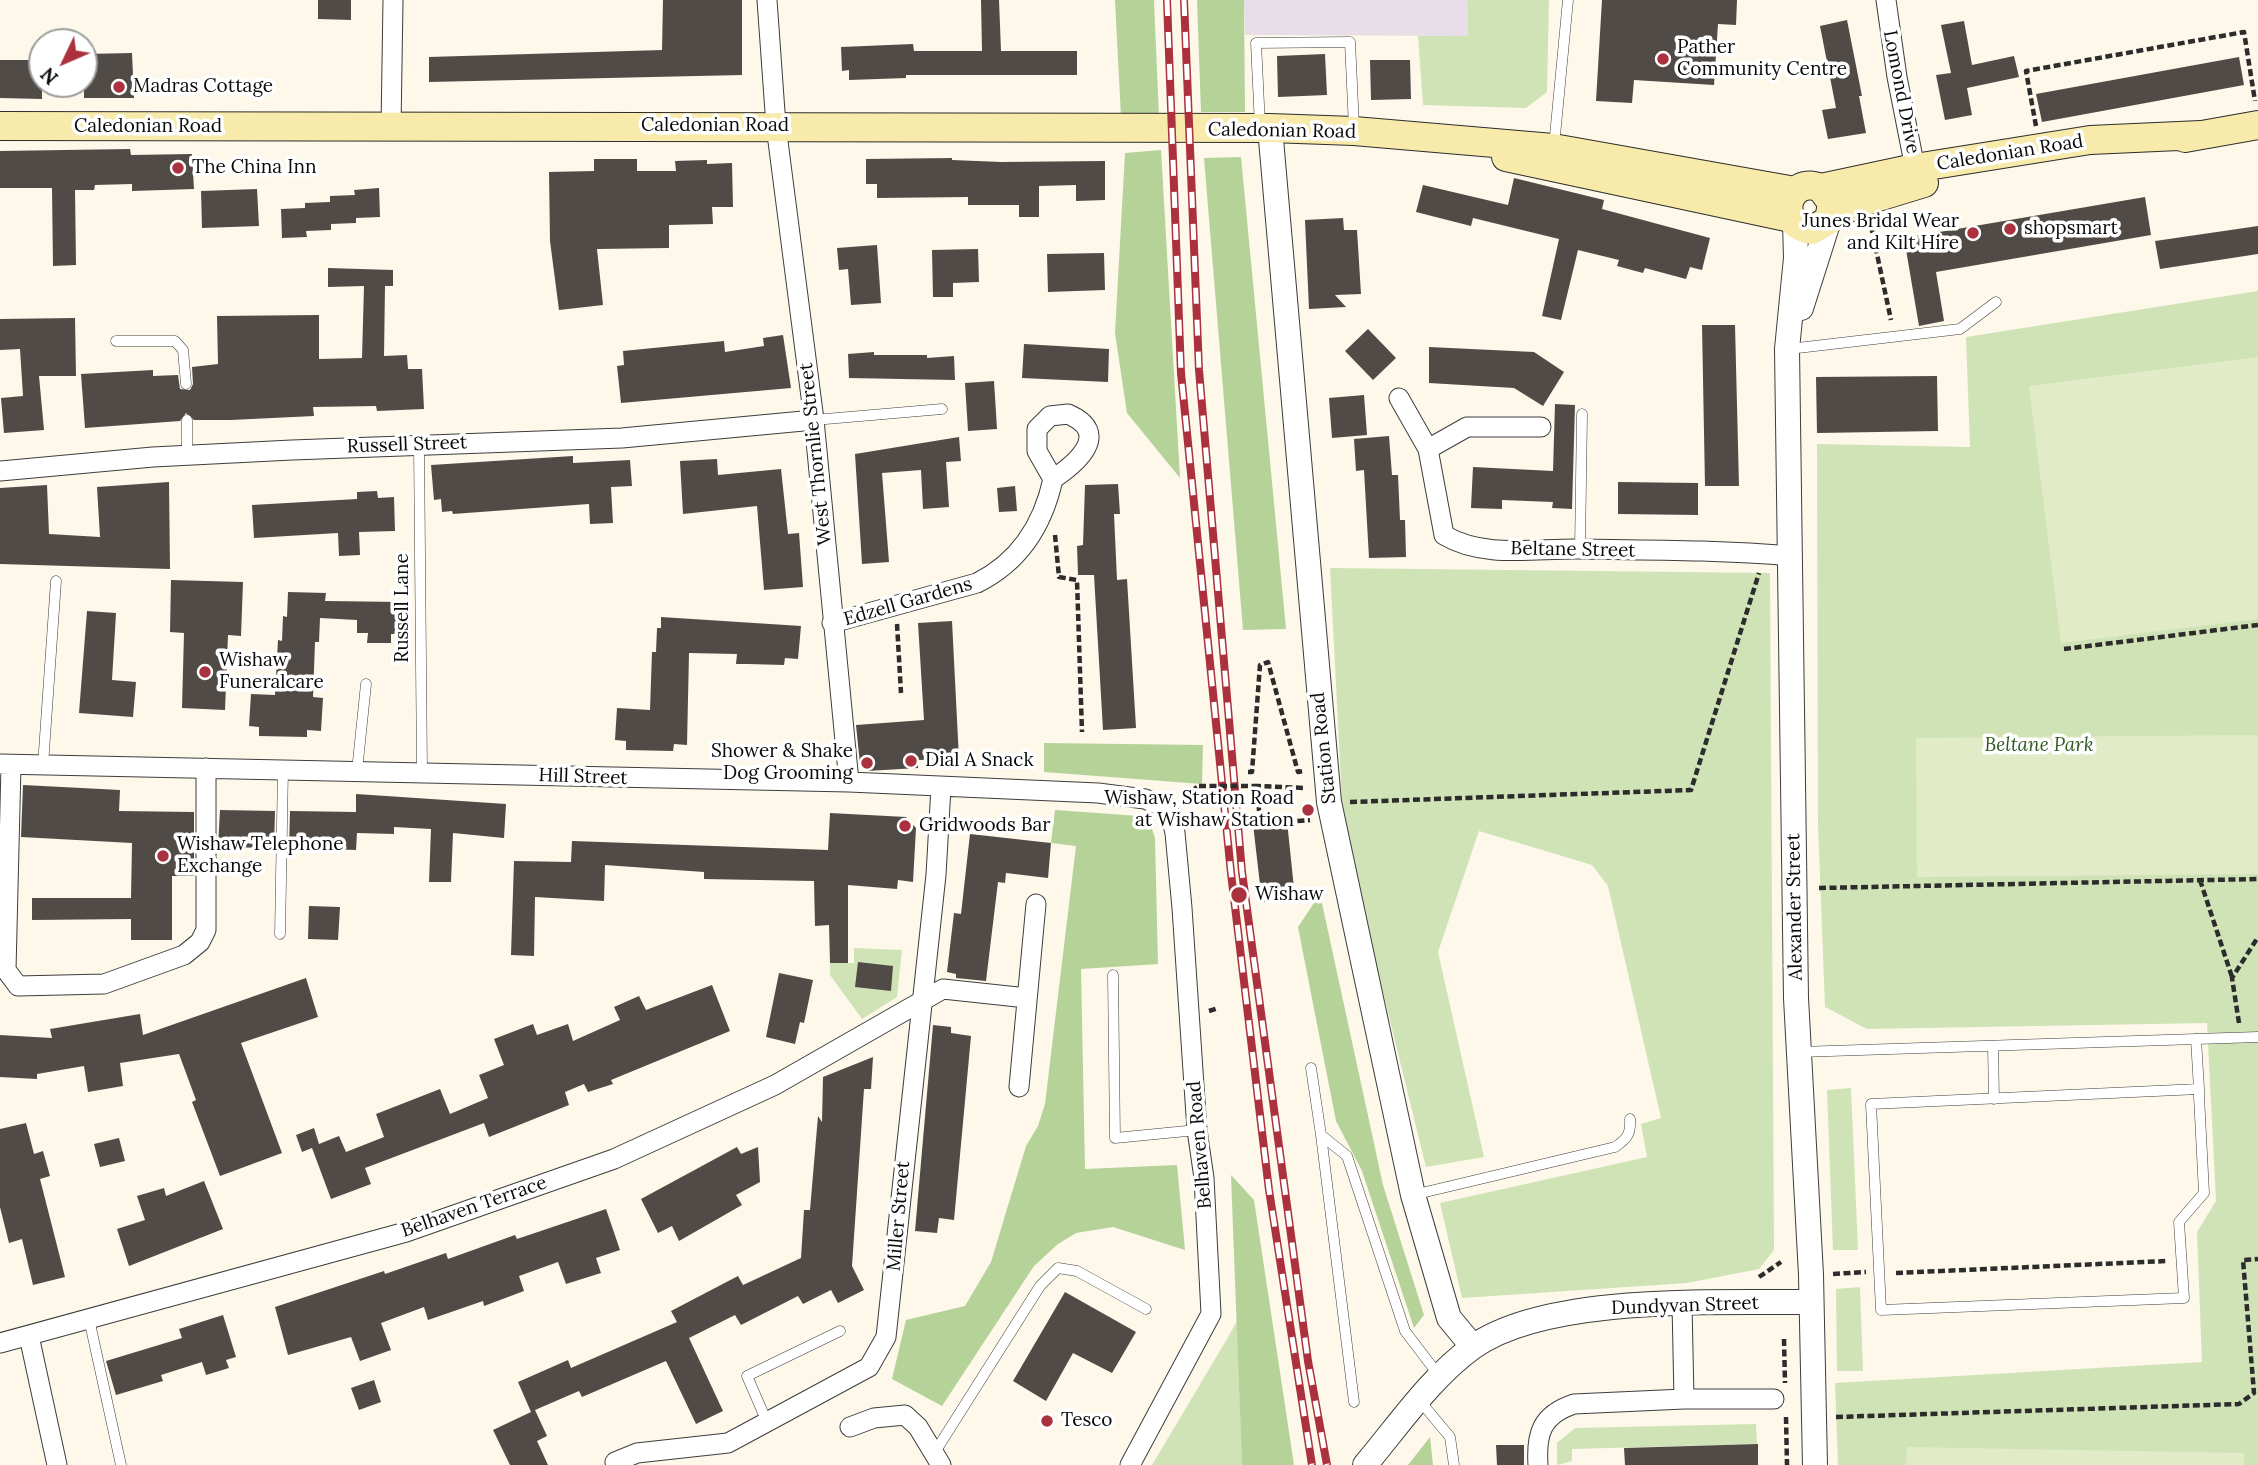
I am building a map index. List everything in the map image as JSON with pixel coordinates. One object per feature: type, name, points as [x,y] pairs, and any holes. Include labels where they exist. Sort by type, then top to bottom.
[{"type":"main road","name":"Caledonian Road","points":[[1800,205],[1812,230],[1830,218],[1916,176],[2201,135],[2257,117]]},
{"type":"main road","name":"Caledonian Road","points":[[0,126],[776,126],[1112,130],[1265,128],[1354,131],[1553,148],[1800,205]]},
{"type":"main road","name":"Caledonian Road","points":[[1430,138],[1551,168],[1800,205],[2040,148],[2090,140],[2201,135]]},
{"type":"main road","points":[[1800,205],[1832,203],[1830,218]]},
{"type":"street","points":[[391,128],[393,0]]},
{"type":"street","name":"West Thornlie Street","points":[[767,0],[776,126],[814,420],[849,782]]},
{"type":"street","name":"Lomond Drive","points":[[1886,0],[1894,64],[1916,176]]},
{"type":"street","name":"Station Road","points":[[1265,128],[1329,802],[1412,1195],[1449,1318],[1473,1347]]},
{"type":"street","name":"Alexander Street","points":[[1800,205],[1787,349],[1799,1052],[1811,1275],[1815,1465]]},
{"type":"street","name":"Alexander Street","points":[[1787,349],[1830,218]]},
{"type":"street","name":"Beltane Street","points":[[1399,398],[1428,449],[1444,535],[1477,549],[1580,549],[1792,556]]},
{"type":"street","name":"Russell Street","points":[[0,471],[187,455],[419,444],[622,439],[814,420]]},
{"type":"street","points":[[1428,449],[1467,427],[1541,427]]},
{"type":"street","name":"Edzell Gardens","points":[[832,623],[978,583],[999,572],[1021,553],[1035,527],[1053,479]]},
{"type":"street","points":[[5,764],[6,970],[18,986],[104,984],[184,955],[200,942],[206,930],[206,768]]},
{"type":"street","name":"Hill Street","points":[[5,764],[849,782],[1098,793],[1145,799],[1164,807]]},
{"type":"street","name":"Miller Street","points":[[615,1462],[637,1453],[729,1443],[870,1367],[886,1337],[936,874],[941,786]]},
{"type":"street","name":"Belhaven Road","points":[[1130,1465],[1211,1314],[1205,1191],[1197,1130],[1175,833],[1171,816],[1164,807]]},
{"type":"street","points":[[1019,1087],[1036,904]]},
{"type":"street","name":"Belhaven Terrace","points":[[0,1343],[406,1232],[614,1158],[775,1085],[943,989],[1027,998]]},
{"type":"street","name":"Dundyvan Street","points":[[1365,1465],[1440,1377],[1473,1347],[1514,1325],[1627,1306],[1811,1302]]},
{"type":"street","points":[[1682,1304],[1684,1399]]},
{"type":"street","points":[[29,1336],[57,1465]]},
{"type":"street","points":[[1538,1465],[1536,1439],[1546,1422],[1562,1408],[1574,1404],[1684,1399],[1774,1399]]},
{"type":"street","points":[[850,1427],[874,1418],[905,1415],[918,1427],[938,1459]]},
{"type":"lane","points":[[1553,148],[1568,0]]},
{"type":"lane","points":[[1265,128],[1256,43],[1350,42],[1354,131]]},
{"type":"lane","points":[[1787,349],[1960,329],[1996,302]]},
{"type":"lane","points":[[116,341],[174,341],[183,350],[186,384]]},
{"type":"lane","points":[[814,420],[942,409]]},
{"type":"lane","points":[[1580,549],[1582,414]]},
{"type":"lane","points":[[187,420],[187,455]]},
{"type":"lane","name":"Russell Lane","points":[[419,444],[422,772]]},
{"type":"lane","points":[[43,765],[57,582]]},
{"type":"lane","points":[[357,771],[366,684]]},
{"type":"lane","points":[[280,934],[283,769]]},
{"type":"lane","points":[[1113,975],[1115,1138],[1197,1130]]},
{"type":"lane","points":[[1799,1052],[2258,1037]]},
{"type":"lane","points":[[2196,1039],[2199,1089],[2204,1193],[2179,1222],[2184,1298],[1881,1310],[1871,1104],[2199,1089]]},
{"type":"lane","points":[[1993,1046],[1994,1099]]},
{"type":"lane","points":[[1311,1068],[1354,1402]]},
{"type":"lane","points":[[1412,1195],[1615,1147],[1626,1139],[1631,1129],[1630,1119]]},
{"type":"lane","points":[[1321,1135],[1347,1156],[1405,1331],[1440,1377]]},
{"type":"lane","points":[[938,1459],[1040,1286],[1058,1268],[1077,1271],[1146,1309]]},
{"type":"lane","points":[[89,1319],[121,1465]]},
{"type":"lane","points":[[767,1423],[747,1376],[840,1331]]},
{"type":"lane","points":[[1420,1400],[1450,1437],[1454,1465]]},
{"type":"path","points":[[2040,148],[2026,71],[2245,32],[2257,117]]},
{"type":"path","points":[[1866,201],[1896,338]]},
{"type":"path","points":[[1035,527],[1055,533],[1059,577],[1077,580],[1082,732]]},
{"type":"path","points":[[1329,802],[1691,790],[1765,554]]},
{"type":"path","points":[[897,607],[901,694]]},
{"type":"path","points":[[2064,649],[2258,625]]},
{"type":"path","points":[[1248,772],[1252,772],[1260,665],[1268,662],[1298,772],[1306,771],[1308,779]]},
{"type":"path","points":[[1199,786],[1300,787]]},
{"type":"path","points":[[1258,786],[1259,811]]},
{"type":"path","points":[[1287,822],[1306,820]]},
{"type":"path","points":[[1819,888],[2258,878]]},
{"type":"path","points":[[2200,880],[2232,978],[2241,1038]]},
{"type":"path","points":[[2232,978],[2258,937]]},
{"type":"path","points":[[1814,1417],[2239,1404],[2256,1393],[2243,1260],[2258,1259]]},
{"type":"path","points":[[1891,1273],[2179,1261]]},
{"type":"path","points":[[1746,1279],[1760,1277],[1781,1262]]},
{"type":"path","points":[[1811,1275],[1869,1272]]},
{"type":"shaded area","points":[[1244,0],[1467,0],[1468,36],[1245,35]]},
{"type":"green space","points":[[1115,0],[1154,0],[1159,117],[1121,117]]},
{"type":"green space","points":[[1197,0],[1244,0],[1245,112],[1201,112]]},
{"type":"green space","points":[[1467,0],[1549,0],[1547,92],[1526,108],[1423,105],[1418,36],[1468,36]]},
{"type":"green space","points":[[1161,150],[1180,478],[1127,413],[1115,333],[1125,153]]},
{"type":"green space","points":[[1241,157],[1286,629],[1243,630],[1204,158]]},
{"type":"green space","name":"Beltane Park","points":[[2258,291],[2258,1465],[1838,1465],[1835,1383],[2202,1362],[2197,1232],[2216,1201],[2207,1023],[1867,1029],[1825,1007],[1818,824],[1817,444],[1970,447],[1966,337]]},
{"type":"green space","points":[[2258,357],[2258,619],[2061,643],[2029,386]]},
{"type":"green space","points":[[1330,568],[1770,573],[1774,1250],[1759,1269],[1687,1283],[1462,1298],[1440,1203],[1647,1157],[1641,1124],[1661,1118],[1608,886],[1592,865],[1479,831],[1438,952],[1484,1157],[1426,1167],[1377,968],[1342,802]]},
{"type":"green space","points":[[2258,735],[2258,874],[1917,877],[1916,738]]},
{"type":"green space","points":[[1044,743],[1203,745],[1202,784],[1044,772]]},
{"type":"green space","points":[[1055,810],[1139,816],[1151,826],[1155,838],[1158,964],[1081,969],[1085,1169],[1177,1165],[1185,1250],[1113,1227],[1076,1233],[1058,1244],[1034,1266],[942,1406],[892,1379],[906,1320],[965,1306],[991,1262],[1026,1146],[1038,1126],[1045,1104],[1076,846],[1051,843]]},
{"type":"green space","points":[[1320,894],[1383,1185],[1424,1315],[1414,1328],[1362,1171],[1336,1121],[1298,927]]},
{"type":"green space","points":[[854,948],[902,950],[897,997],[862,1019],[830,975],[830,963],[854,963]]},
{"type":"green space","points":[[1851,1088],[1858,1250],[1833,1250],[1827,1090]]},
{"type":"green space","points":[[1231,1175],[1254,1200],[1294,1465],[1242,1465]]},
{"type":"green space","points":[[1860,1287],[1863,1371],[1837,1371],[1836,1289]]},
{"type":"green space","points":[[1237,1321],[1242,1465],[1152,1465],[1227,1339]]},
{"type":"green space","points":[[1756,1424],[1757,1444],[1572,1449],[1572,1461],[1557,1465],[1557,1443],[1575,1428]]},
{"type":"green space","points":[[1430,1437],[1433,1465],[1408,1465]]},
{"type":"green space","points":[[1907,1447],[2244,1453],[2244,1465],[1906,1465]]},
{"type":"building","points":[[318,0],[351,0],[351,20],[318,19]]},
{"type":"building","points":[[663,0],[742,0],[742,75],[429,82],[429,57],[662,50]]},
{"type":"building","points":[[981,0],[999,0],[1001,51],[1077,51],[1077,75],[906,75],[906,78],[849,80],[849,70],[842,71],[841,47],[913,44],[914,51],[982,51]]},
{"type":"building","points":[[1602,0],[1737,0],[1736,25],[1718,24],[1714,85],[1634,80],[1632,103],[1596,101]]},
{"type":"building","points":[[1847,20],[1862,96],[1859,96],[1866,133],[1828,139],[1822,110],[1836,108],[1820,26]]},
{"type":"building","points":[[1964,21],[1972,65],[2014,56],[2019,77],[1967,88],[1972,115],[1945,120],[1936,75],[1951,73],[1941,25]]},
{"type":"building","points":[[132,53],[134,98],[98,98],[98,54]]},
{"type":"building","points":[[1325,54],[1327,95],[1278,97],[1277,56]]},
{"type":"building","points":[[2239,57],[2244,85],[2042,122],[2036,94]]},
{"type":"building","points":[[0,60],[28,60],[28,98],[42,99],[0,98]]},
{"type":"building","points":[[1370,60],[1410,60],[1411,99],[1371,100]]},
{"type":"building","points":[[130,149],[131,155],[192,154],[194,189],[132,191],[132,184],[95,185],[94,190],[75,190],[76,265],[53,266],[52,188],[0,188],[0,151]]},
{"type":"building","points":[[952,158],[1001,162],[1105,161],[1105,200],[1076,201],[1076,185],[1039,186],[1039,217],[1019,217],[1019,205],[968,205],[968,197],[877,198],[877,184],[866,184],[866,159]]},
{"type":"building","points":[[594,159],[637,159],[637,171],[676,171],[675,161],[707,160],[707,164],[732,163],[733,207],[712,207],[713,224],[669,225],[669,248],[597,249],[603,305],[559,310],[550,241],[549,172],[594,171]]},
{"type":"building","points":[[1514,178],[1604,200],[1602,209],[1710,238],[1702,270],[1690,267],[1686,279],[1645,268],[1643,273],[1617,266],[1619,260],[1578,250],[1561,320],[1542,316],[1559,239],[1473,218],[1471,226],[1416,212],[1423,185],[1508,205]]},
{"type":"building","points":[[379,188],[380,217],[356,218],[356,223],[331,224],[331,230],[306,231],[307,237],[282,238],[281,209],[305,208],[305,203],[330,202],[330,196],[355,195],[354,190]]},
{"type":"building","points":[[257,189],[259,226],[202,228],[201,191]]},
{"type":"building","points":[[2145,197],[2151,235],[1936,272],[1944,321],[1919,326],[1904,238]]},
{"type":"building","points":[[1343,218],[1344,230],[1357,230],[1361,294],[1335,295],[1346,307],[1309,309],[1305,220]]},
{"type":"building","points":[[2258,226],[2258,254],[2160,269],[2155,241]]},
{"type":"building","points":[[877,245],[881,303],[851,305],[848,269],[839,270],[837,248]]},
{"type":"building","points":[[978,249],[979,282],[953,283],[953,297],[933,297],[932,250]]},
{"type":"building","points":[[1104,253],[1105,290],[1048,292],[1047,254]]},
{"type":"building","points":[[328,268],[393,270],[393,286],[385,286],[384,356],[407,355],[408,369],[422,369],[424,409],[377,411],[376,406],[313,407],[314,416],[231,420],[194,420],[186,413],[180,421],[85,428],[81,374],[153,370],[153,376],[178,375],[180,389],[190,390],[193,384],[192,367],[218,364],[217,316],[319,315],[319,359],[362,358],[364,286],[328,287]]},
{"type":"building","points":[[75,318],[76,376],[39,376],[44,430],[4,433],[1,398],[23,396],[20,349],[0,350],[0,319]]},
{"type":"building","points":[[1702,325],[1735,325],[1739,486],[1705,486]]},
{"type":"building","points":[[1368,329],[1396,358],[1373,380],[1345,351]]},
{"type":"building","points":[[783,335],[791,388],[621,403],[617,366],[624,365],[623,351],[724,341],[725,352],[764,346],[763,338]]},
{"type":"building","points":[[1024,344],[1109,349],[1108,382],[1022,378]]},
{"type":"building","points":[[1429,347],[1534,352],[1564,372],[1543,406],[1514,388],[1429,383]]},
{"type":"building","points":[[874,352],[874,355],[927,355],[927,358],[954,356],[955,380],[849,378],[848,354]]},
{"type":"building","points":[[1937,376],[1938,431],[1817,433],[1816,377]]},
{"type":"building","points":[[994,381],[997,429],[968,431],[965,383]]},
{"type":"building","points":[[1364,395],[1367,435],[1332,438],[1329,398]]},
{"type":"building","points":[[1555,404],[1575,405],[1572,509],[1552,508],[1553,502],[1502,500],[1502,509],[1471,508],[1473,467],[1553,471]]},
{"type":"building","points":[[1389,436],[1392,475],[1398,475],[1400,520],[1405,520],[1406,557],[1369,558],[1364,470],[1356,471],[1354,439]]},
{"type":"building","points":[[959,437],[961,461],[946,462],[949,507],[923,509],[921,470],[882,473],[889,562],[862,564],[855,454]]},
{"type":"building","points":[[573,456],[573,463],[630,460],[632,486],[611,487],[613,523],[590,524],[589,504],[453,514],[452,511],[442,512],[441,499],[434,500],[431,465]]},
{"type":"building","points":[[717,459],[718,475],[781,469],[788,534],[799,533],[803,587],[764,590],[757,506],[683,514],[680,461]]},
{"type":"building","points":[[169,482],[170,569],[0,564],[0,488],[47,485],[49,534],[100,537],[97,487]]},
{"type":"building","points":[[1618,482],[1698,483],[1698,515],[1618,514]]},
{"type":"building","points":[[1118,484],[1120,514],[1114,514],[1117,580],[1127,579],[1136,728],[1103,730],[1094,575],[1078,575],[1077,546],[1083,545],[1085,485]]},
{"type":"building","points":[[1015,486],[1017,511],[999,512],[997,488]]},
{"type":"building","points":[[377,491],[378,498],[394,497],[395,531],[359,532],[360,555],[339,556],[338,533],[254,538],[252,505],[357,499],[357,492]]},
{"type":"building","name":"Wishaw Funeralcare","points":[[171,580],[243,582],[241,636],[228,635],[225,710],[182,708],[184,633],[170,632]]},
{"type":"building","points":[[288,592],[326,593],[325,601],[402,602],[402,634],[391,634],[391,643],[367,643],[368,633],[357,633],[357,620],[320,618],[319,642],[315,642],[313,697],[323,698],[321,731],[307,730],[307,737],[259,736],[259,727],[249,726],[251,694],[275,695],[278,640],[282,641]]},
{"type":"building","points":[[87,611],[116,613],[112,680],[136,682],[133,717],[79,713]]},
{"type":"building","points":[[661,617],[801,626],[798,659],[785,658],[784,665],[736,664],[737,654],[689,653],[687,745],[674,744],[673,751],[626,750],[626,741],[615,740],[617,708],[650,710],[652,652],[656,652],[657,628],[661,628]]},
{"type":"building","points":[[952,621],[959,759],[918,760],[918,768],[867,771],[860,764],[856,725],[924,720],[918,623]]},
{"type":"building","points":[[23,785],[120,790],[119,811],[194,812],[194,876],[172,876],[172,940],[131,940],[131,919],[32,920],[32,898],[131,898],[132,843],[21,837]]},
{"type":"building","points":[[356,794],[506,804],[504,838],[453,833],[451,882],[429,882],[431,829],[394,827],[394,834],[357,833],[356,850],[289,848],[290,811],[356,812]]},
{"type":"building","points":[[220,810],[275,811],[274,848],[218,847]]},
{"type":"building","points":[[830,813],[906,817],[916,828],[913,882],[898,880],[897,889],[848,885],[848,963],[830,963],[829,925],[815,926],[814,881],[704,879],[704,872],[605,865],[604,901],[535,897],[534,956],[511,955],[514,861],[571,862],[572,841],[828,850]]},
{"type":"building","points":[[1287,821],[1295,898],[1262,902],[1253,824]]},
{"type":"building","points":[[970,834],[1051,843],[1048,878],[1006,873],[1005,883],[998,882],[986,981],[956,978],[956,974],[947,972],[954,913],[961,914]]},
{"type":"building","points":[[309,906],[340,907],[338,940],[308,939]]},
{"type":"building","points":[[858,962],[893,966],[891,991],[855,987]]},
{"type":"building","points":[[779,973],[813,980],[804,1023],[800,1022],[795,1044],[766,1037]]},
{"type":"building","points":[[306,978],[318,1017],[241,1043],[282,1153],[220,1176],[192,1102],[196,1100],[179,1054],[120,1063],[123,1086],[88,1092],[84,1066],[37,1074],[37,1079],[0,1077],[0,1035],[52,1038],[50,1029],[140,1014],[143,1035]]},
{"type":"building","points":[[712,985],[730,1031],[611,1080],[613,1084],[588,1092],[584,1084],[565,1092],[569,1105],[489,1137],[484,1123],[365,1168],[371,1184],[331,1199],[312,1148],[302,1152],[296,1135],[314,1128],[319,1144],[339,1136],[346,1152],[384,1137],[376,1114],[440,1089],[450,1114],[488,1098],[479,1075],[504,1065],[494,1039],[533,1024],[537,1035],[568,1024],[573,1041],[620,1020],[614,1007],[639,996],[646,1010]]},
{"type":"building","points":[[933,1025],[951,1027],[951,1033],[971,1036],[954,1220],[939,1218],[937,1233],[915,1231]]},
{"type":"building","points":[[873,1057],[871,1089],[864,1089],[852,1266],[864,1290],[838,1303],[831,1290],[803,1304],[798,1296],[741,1325],[735,1315],[689,1338],[723,1411],[696,1424],[666,1361],[582,1397],[579,1391],[535,1410],[547,1436],[537,1441],[548,1465],[510,1465],[493,1430],[531,1412],[518,1382],[568,1360],[571,1368],[677,1322],[671,1311],[738,1276],[743,1285],[801,1258],[804,1210],[810,1210],[818,1116],[822,1122],[823,1077]]},
{"type":"building","points":[[26,1123],[34,1154],[43,1151],[50,1176],[40,1179],[65,1277],[33,1285],[22,1239],[9,1243],[0,1207],[0,1129]]},
{"type":"building","points":[[119,1138],[125,1161],[100,1167],[94,1144]]},
{"type":"building","points":[[737,1147],[741,1154],[758,1147],[760,1182],[736,1195],[742,1205],[679,1241],[672,1226],[658,1233],[641,1199]]},
{"type":"building","points":[[204,1181],[223,1229],[129,1266],[117,1229],[145,1220],[137,1196],[164,1188],[166,1196]]},
{"type":"building","points":[[606,1209],[620,1250],[596,1258],[601,1273],[566,1284],[558,1262],[519,1276],[524,1291],[484,1306],[483,1301],[428,1320],[424,1307],[381,1323],[391,1350],[360,1361],[351,1337],[288,1355],[275,1307],[384,1271],[385,1274],[446,1253],[448,1259],[515,1235],[517,1239]]},
{"type":"building","points":[[1065,1292],[1136,1332],[1112,1373],[1073,1353],[1046,1401],[1013,1381]]},
{"type":"building","points":[[223,1315],[236,1357],[226,1360],[229,1368],[206,1375],[202,1362],[161,1375],[163,1381],[116,1395],[106,1361],[182,1338],[179,1329]]},
{"type":"building","points":[[374,1380],[381,1402],[359,1410],[351,1388]]},
{"type":"building","points":[[1758,1444],[1758,1465],[1625,1465],[1624,1448]]},
{"type":"building","points":[[1496,1445],[1524,1445],[1524,1465],[1497,1465]]},
{"type":"railway","points":[[1167,0],[1181,373],[1231,873],[1269,1190],[1312,1465]]},
{"type":"railway","points":[[1184,0],[1199,370],[1242,872],[1308,1361],[1327,1465]]},
{"type":"place","name":"Pather Community Centre","points":[[1663,59]]},
{"type":"place","name":"Madras Cottage","points":[[119,87]]},
{"type":"place","name":"The China Inn","points":[[178,168]]},
{"type":"place","name":"shopsmart","points":[[2010,229]]},
{"type":"place","name":"Junes Bridal Wear and Kilt Hire","points":[[1973,233]]},
{"type":"place","name":"Wishaw Funeralcare","points":[[205,672]]},
{"type":"place","name":"Dial A Snack","points":[[911,761]]},
{"type":"place","name":"Shower & Shake Dog Grooming","points":[[867,763]]},
{"type":"place","name":"Wishaw, Station Road at Wishaw Station","points":[[1308,810]]},
{"type":"place","name":"Gridwoods Bar","points":[[905,826]]},
{"type":"place","name":"Wishaw Telephone Exchange","points":[[163,856]]},
{"type":"place","name":"Wishaw","points":[[1239,895]]},
{"type":"place","name":"Tesco","points":[[1047,1421]]}]
